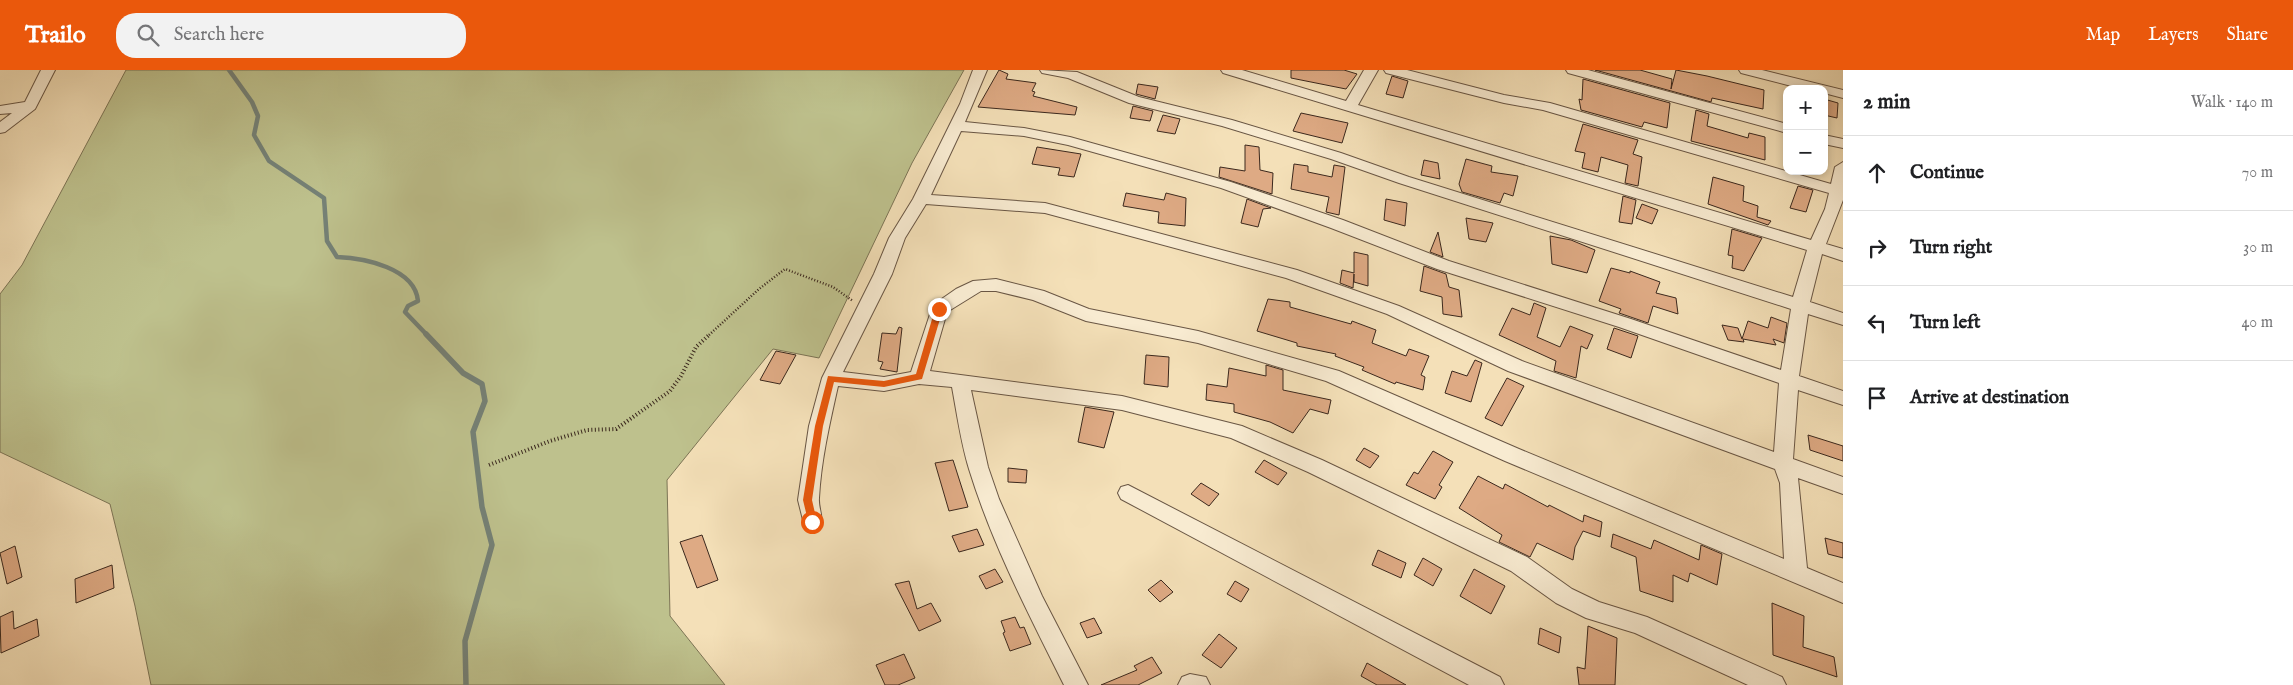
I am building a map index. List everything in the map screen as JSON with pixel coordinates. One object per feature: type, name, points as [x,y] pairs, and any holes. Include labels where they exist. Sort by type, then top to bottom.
[{"type":"street","points":[[0,129],[30,106],[48,70]]},
{"type":"street","points":[[812,522],[808,500],[819,426],[831,378],[883,274],[897,238],[921,199],[957,126],[980,70]]},
{"type":"street","points":[[1046,70],[1072,75],[1134,100],[1227,123],[1336,156],[1404,180],[1843,319]]},
{"type":"street","points":[[1228,70],[1843,255]]},
{"type":"street","points":[[1350,107],[1371,70]]},
{"type":"street","points":[[1392,70],[1504,99],[1545,106],[1840,191]]},
{"type":"street","points":[[1573,70],[1783,128]]},
{"type":"street","points":[[1746,70],[1807,85]]},
{"type":"street","points":[[1828,90],[1843,94]]},
{"type":"street","points":[[0,110],[30,106]]},
{"type":"street","points":[[957,126],[1024,132],[1070,141],[1226,186],[1337,224],[1443,265],[1625,323],[1843,398]]},
{"type":"street","points":[[1828,140],[1843,144]]},
{"type":"street","points":[[1796,573],[1790,483],[1783,464],[1789,381],[1800,305],[1816,247],[1840,191],[1843,167]]},
{"type":"street","points":[[921,199],[1045,208],[1291,274],[1393,310],[1515,366],[1843,486]]},
{"type":"street","points":[[920,377],[939,309],[962,293],[979,286],[1004,287],[1038,295],[1086,315],[1198,337],[1332,376],[1512,455],[1843,593]]},
{"type":"street","points":[[831,378],[884,384],[920,377],[960,381],[1122,403],[1235,431],[1315,466],[1520,564],[1564,596],[1594,611],[1639,624],[1774,685]]},
{"type":"street","points":[[960,381],[978,467],[989,499],[1033,601],[1076,685]]},
{"type":"street","points":[[1128,493],[1492,685]]},
{"type":"path","points":[[489,465],[524,453],[550,441],[588,430],[616,429],[635,413],[670,391],[681,376],[696,347],[759,289],[785,269],[833,287],[864,309]]},
{"type":"green space","points":[[126,70],[964,70],[912,163],[819,358],[773,349],[667,480],[670,616],[725,685],[151,685],[135,606],[110,504],[0,452],[0,294],[22,265]]},
{"type":"building","points":[[999,70],[1008,74],[1006,79],[1036,83],[1032,91],[1035,92],[1033,96],[1077,107],[1075,115],[978,107]]},
{"type":"building","points":[[1291,70],[1344,70],[1357,74],[1346,89],[1291,78]]},
{"type":"building","points":[[1595,70],[1640,70],[1672,79],[1671,89],[1676,70],[1707,76],[1764,90],[1763,109],[1712,98],[1711,102]]},
{"type":"building","points":[[1392,76],[1408,81],[1403,98],[1386,94]]},
{"type":"building","points":[[1583,79],[1670,103],[1667,128],[1644,122],[1642,127],[1581,110],[1579,99],[1582,100]]},
{"type":"building","points":[[1138,84],[1158,87],[1155,99],[1136,94]]},
{"type":"building","points":[[1828,100],[1838,103],[1837,118],[1828,116]]},
{"type":"building","points":[[1133,106],[1153,111],[1150,121],[1130,118]]},
{"type":"building","points":[[1696,110],[1709,114],[1707,126],[1748,138],[1749,133],[1765,137],[1765,160],[1691,141]]},
{"type":"building","points":[[1301,113],[1348,123],[1342,143],[1293,131]]},
{"type":"building","points":[[1163,115],[1180,119],[1175,134],[1157,131]]},
{"type":"building","points":[[1583,124],[1638,140],[1633,154],[1642,157],[1638,186],[1625,183],[1628,165],[1601,157],[1598,172],[1582,168],[1585,153],[1575,151]]},
{"type":"building","points":[[1245,145],[1259,147],[1260,170],[1273,173],[1272,194],[1219,177],[1220,167],[1245,171]]},
{"type":"building","points":[[1037,147],[1081,154],[1074,177],[1058,175],[1060,168],[1032,164]]},
{"type":"building","points":[[1466,159],[1492,166],[1491,172],[1518,176],[1513,196],[1504,193],[1500,203],[1462,192],[1459,184]]},
{"type":"building","points":[[1424,160],[1438,163],[1440,179],[1421,175]]},
{"type":"building","points":[[1294,164],[1308,166],[1308,172],[1332,177],[1334,165],[1345,167],[1339,215],[1326,212],[1329,197],[1291,189]]},
{"type":"building","points":[[1713,177],[1744,186],[1743,201],[1758,206],[1757,217],[1771,221],[1768,225],[1708,204]]},
{"type":"building","points":[[1798,186],[1813,190],[1806,212],[1790,208]]},
{"type":"building","points":[[1126,193],[1164,200],[1166,193],[1186,198],[1185,226],[1158,223],[1159,212],[1123,206]]},
{"type":"building","points":[[1623,196],[1636,200],[1632,224],[1619,222]]},
{"type":"building","points":[[1247,199],[1271,208],[1263,209],[1258,227],[1241,223]]},
{"type":"building","points":[[1386,199],[1407,203],[1405,226],[1384,220]]},
{"type":"building","points":[[1642,204],[1658,210],[1652,224],[1636,218]]},
{"type":"building","points":[[1466,218],[1493,223],[1486,242],[1469,239]]},
{"type":"building","points":[[1732,229],[1762,238],[1744,271],[1732,268],[1733,256],[1728,255]]},
{"type":"building","points":[[1438,232],[1443,257],[1430,252]]},
{"type":"building","points":[[1550,236],[1571,240],[1595,250],[1587,273],[1552,264]]},
{"type":"building","points":[[1354,252],[1368,255],[1368,286],[1354,282],[1354,274],[1353,288],[1340,283],[1342,270],[1354,273]]},
{"type":"building","points":[[1424,266],[1446,274],[1449,287],[1459,290],[1462,317],[1443,314],[1442,297],[1420,291]]},
{"type":"building","points":[[1611,268],[1630,273],[1630,271],[1660,282],[1656,293],[1676,298],[1678,314],[1653,306],[1648,323],[1619,313],[1621,309],[1599,301]]},
{"type":"building","points":[[1268,299],[1290,302],[1290,307],[1351,324],[1352,321],[1376,330],[1372,343],[1406,356],[1409,349],[1429,356],[1421,375],[1425,377],[1423,390],[1396,382],[1395,384],[1362,370],[1364,367],[1335,356],[1336,354],[1297,346],[1297,343],[1257,331]]},
{"type":"building","points":[[1534,303],[1546,308],[1537,337],[1560,347],[1570,326],[1593,335],[1587,349],[1581,346],[1576,378],[1554,371],[1556,361],[1499,335],[1512,308],[1530,315]]},
{"type":"building","points":[[1771,317],[1787,323],[1784,343],[1773,339],[1776,345],[1743,339],[1744,342],[1728,340],[1722,325],[1738,328],[1742,339],[1748,321],[1768,328]]},
{"type":"building","points":[[899,327],[902,328],[897,372],[880,369],[883,362],[878,361],[882,333],[896,334]]},
{"type":"building","points":[[1614,328],[1638,336],[1631,358],[1607,349]]},
{"type":"building","points":[[776,351],[796,355],[780,384],[760,380]]},
{"type":"building","points":[[1146,355],[1169,357],[1168,387],[1144,384]]},
{"type":"building","points":[[1475,360],[1482,363],[1471,402],[1445,393],[1452,371],[1467,376]]},
{"type":"building","points":[[1266,365],[1283,370],[1283,390],[1331,400],[1328,414],[1310,409],[1293,433],[1270,422],[1234,412],[1234,404],[1206,400],[1207,384],[1227,387],[1229,368],[1266,376]]},
{"type":"building","points":[[1507,378],[1524,386],[1502,426],[1485,418]]},
{"type":"building","points":[[1085,407],[1114,412],[1104,448],[1078,442]]},
{"type":"building","points":[[1808,435],[1843,446],[1843,461],[1810,450]]},
{"type":"building","points":[[1364,448],[1379,456],[1370,468],[1356,460]]},
{"type":"building","points":[[1433,451],[1453,462],[1439,485],[1442,487],[1435,499],[1406,485],[1414,472],[1418,474]]},
{"type":"building","points":[[953,460],[968,507],[949,511],[935,463]]},
{"type":"building","points":[[1264,460],[1287,473],[1278,485],[1255,472]]},
{"type":"building","points":[[1008,468],[1027,470],[1026,483],[1008,482]]},
{"type":"building","points":[[1478,476],[1503,489],[1505,484],[1548,507],[1549,505],[1583,522],[1584,515],[1602,522],[1600,537],[1583,531],[1575,547],[1573,560],[1537,543],[1530,557],[1499,542],[1502,535],[1459,508]]},
{"type":"building","points":[[1201,483],[1219,494],[1209,506],[1191,494]]},
{"type":"building","points":[[977,529],[984,545],[959,552],[952,536]]},
{"type":"building","points":[[1613,534],[1651,549],[1654,540],[1699,560],[1701,545],[1722,554],[1717,585],[1690,573],[1688,582],[1673,575],[1673,602],[1640,591],[1636,557],[1611,547]]},
{"type":"building","points":[[702,535],[718,580],[697,588],[680,542]]},
{"type":"building","points":[[1825,538],[1843,543],[1843,558],[1828,554]]},
{"type":"building","points":[[15,546],[22,577],[7,584],[0,553]]},
{"type":"building","points":[[1378,550],[1406,563],[1401,578],[1372,565]]},
{"type":"building","points":[[1423,558],[1442,569],[1433,586],[1414,575]]},
{"type":"building","points":[[112,565],[114,588],[76,603],[75,579]]},
{"type":"building","points":[[995,569],[1003,582],[986,589],[979,576]]},
{"type":"building","points":[[1474,569],[1505,586],[1491,614],[1460,596]]},
{"type":"building","points":[[1161,580],[1173,592],[1160,602],[1148,590]]},
{"type":"building","points":[[909,581],[917,609],[931,603],[941,621],[919,631],[895,584]]},
{"type":"building","points":[[1235,581],[1249,589],[1241,602],[1227,594]]},
{"type":"building","points":[[1772,603],[1804,616],[1803,647],[1834,657],[1837,677],[1773,655]]},
{"type":"building","points":[[13,611],[14,629],[37,619],[39,636],[1,653],[0,617]]},
{"type":"building","points":[[1015,617],[1020,628],[1024,627],[1031,644],[1010,651],[1003,633],[1005,632],[1001,621]]},
{"type":"building","points":[[1094,618],[1102,633],[1087,638],[1080,623]]},
{"type":"building","points":[[1588,626],[1617,638],[1615,685],[1579,685],[1577,667],[1585,669]]},
{"type":"building","points":[[1540,628],[1561,637],[1559,653],[1538,644]]},
{"type":"building","points":[[1219,634],[1237,648],[1221,668],[1202,655]]},
{"type":"building","points":[[904,654],[915,678],[898,685],[885,685],[876,665]]},
{"type":"building","points":[[1152,657],[1162,673],[1138,685],[1101,685],[1137,670],[1134,666]]},
{"type":"building","points":[[1367,663],[1406,685],[1377,685],[1361,676]]},
{"type":"waterway","points":[[229,70],[252,102],[258,116],[254,135],[269,161],[324,198],[327,241],[337,257],[374,263],[386,267],[408,280],[415,290],[418,301],[408,306],[405,312],[427,335]]},
{"type":"waterway","points":[[426,334],[463,373],[482,384],[485,401],[473,432],[482,507],[492,545],[465,641],[466,685]]},
{"type":"route","points":[[812,522],[808,500],[819,426],[831,378],[884,384],[920,377],[939,309]]}]
